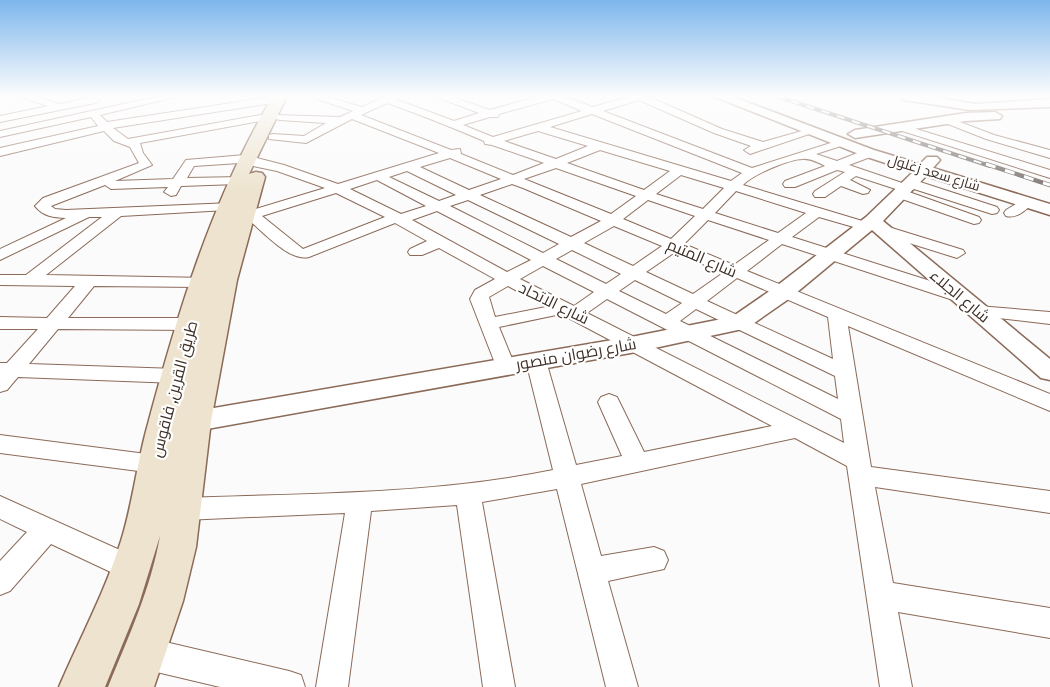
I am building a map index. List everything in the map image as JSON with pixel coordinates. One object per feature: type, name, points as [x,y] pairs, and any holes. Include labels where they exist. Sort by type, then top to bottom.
[{"type":"main road","name":"طريق القرين, فاقوس","points":[[82,687],[132,569],[147,516],[154,464],[202,282],[260,154]]},
{"type":"main road","name":"طريق القرين, فاقوس","points":[[131,687],[163,601],[184,509],[195,421],[225,280],[260,154]]},
{"type":"street","points":[[0,134],[28,128]]},
{"type":"street","points":[[0,152],[100,128]]},
{"type":"street","points":[[105,128],[118,139],[135,145],[137,153],[146,165],[48,201],[42,206],[48,212],[91,213],[161,209],[260,154],[321,128]]},
{"type":"street","points":[[110,128],[260,154],[340,188],[534,128]]},
{"type":"street","points":[[161,209],[190,163],[260,154],[292,128]]},
{"type":"street","points":[[90,186],[177,182],[306,140],[328,128]]},
{"type":"street","name":"شارع المتيم","points":[[385,128],[612,220],[837,316],[1050,403]]},
{"type":"street","points":[[409,137],[439,128]]},
{"type":"street","points":[[463,128],[646,195],[959,296]]},
{"type":"street","points":[[534,128],[816,212],[872,225],[957,253]]},
{"type":"street","points":[[570,137],[598,128]]},
{"type":"street","points":[[689,128],[697,140],[722,160],[752,172]]},
{"type":"street","name":"شارع سعد زغلول","points":[[799,128],[809,132],[840,136],[915,179],[962,182],[1050,210]]},
{"type":"street","points":[[822,128],[840,136],[893,128]]},
{"type":"street","points":[[488,324],[570,310],[607,292],[673,246],[732,186],[752,172],[803,154],[840,136],[875,128]]},
{"type":"street","points":[[903,128],[1047,171]]},
{"type":"street","points":[[970,128],[1050,154]]},
{"type":"street","points":[[641,129],[697,140],[763,146]]},
{"type":"street","points":[[705,178],[722,160],[809,132]]},
{"type":"street","points":[[855,134],[974,219]]},
{"type":"street","points":[[650,162],[697,140]]},
{"type":"street","points":[[128,142],[260,154]]},
{"type":"street","points":[[260,154],[297,252],[303,254],[557,163],[598,146]]},
{"type":"street","points":[[999,158],[1023,147]]},
{"type":"street","points":[[790,184],[869,153]]},
{"type":"street","name":"شارع الاتحاد","points":[[260,154],[340,188],[507,279],[798,429],[859,468],[1050,502]]},
{"type":"street","points":[[803,154],[854,172],[1050,198]]},
{"type":"street","points":[[409,167],[846,373]]},
{"type":"street","points":[[505,366],[479,296],[612,220],[679,170]]},
{"type":"street","points":[[820,194],[854,172]]},
{"type":"street","points":[[378,177],[851,415]]},
{"type":"street","points":[[915,179],[945,195],[992,210]]},
{"type":"street","name":"شارع رضوان منصور","points":[[164,426],[636,344],[740,323],[872,225],[915,179]]},
{"type":"street","points":[[839,181],[863,189]]},
{"type":"street","points":[[945,195],[962,182]]},
{"type":"street","points":[[1011,213],[1026,202]]},
{"type":"street","points":[[30,280],[118,211]]},
{"type":"street","points":[[667,322],[816,212]]},
{"type":"street","points":[[2,252],[91,213]]},
{"type":"street","name":"شارع الجلاء","points":[[872,225],[1045,364]]},
{"type":"street","points":[[416,252],[439,242]]},
{"type":"street","points":[[0,280],[202,282]]},
{"type":"street","points":[[4,375],[89,281]]},
{"type":"street","points":[[978,310],[1050,318]]},
{"type":"street","points":[[837,316],[859,468],[896,687]]},
{"type":"street","points":[[0,323],[191,324]]},
{"type":"street","points":[[536,361],[622,687]]},
{"type":"street","points":[[4,375],[177,376]]},
{"type":"street","points":[[609,402],[637,462]]},
{"type":"street","points":[[184,509],[360,501],[510,489],[798,429]]},
{"type":"street","points":[[0,444],[154,464]]},
{"type":"street","points":[[468,494],[500,687]]},
{"type":"street","points":[[332,687],[360,501]]},
{"type":"street","points":[[0,507],[132,569]]},
{"type":"street","points":[[0,582],[47,529]]},
{"type":"street","points":[[591,571],[654,560]]},
{"type":"street","points":[[880,595],[1050,623]]},
{"type":"street","points":[[144,653],[289,687]]},
{"type":"railway","points":[[874,128],[990,166]]},
{"type":"railway","points":[[986,164],[1050,185]]}]
